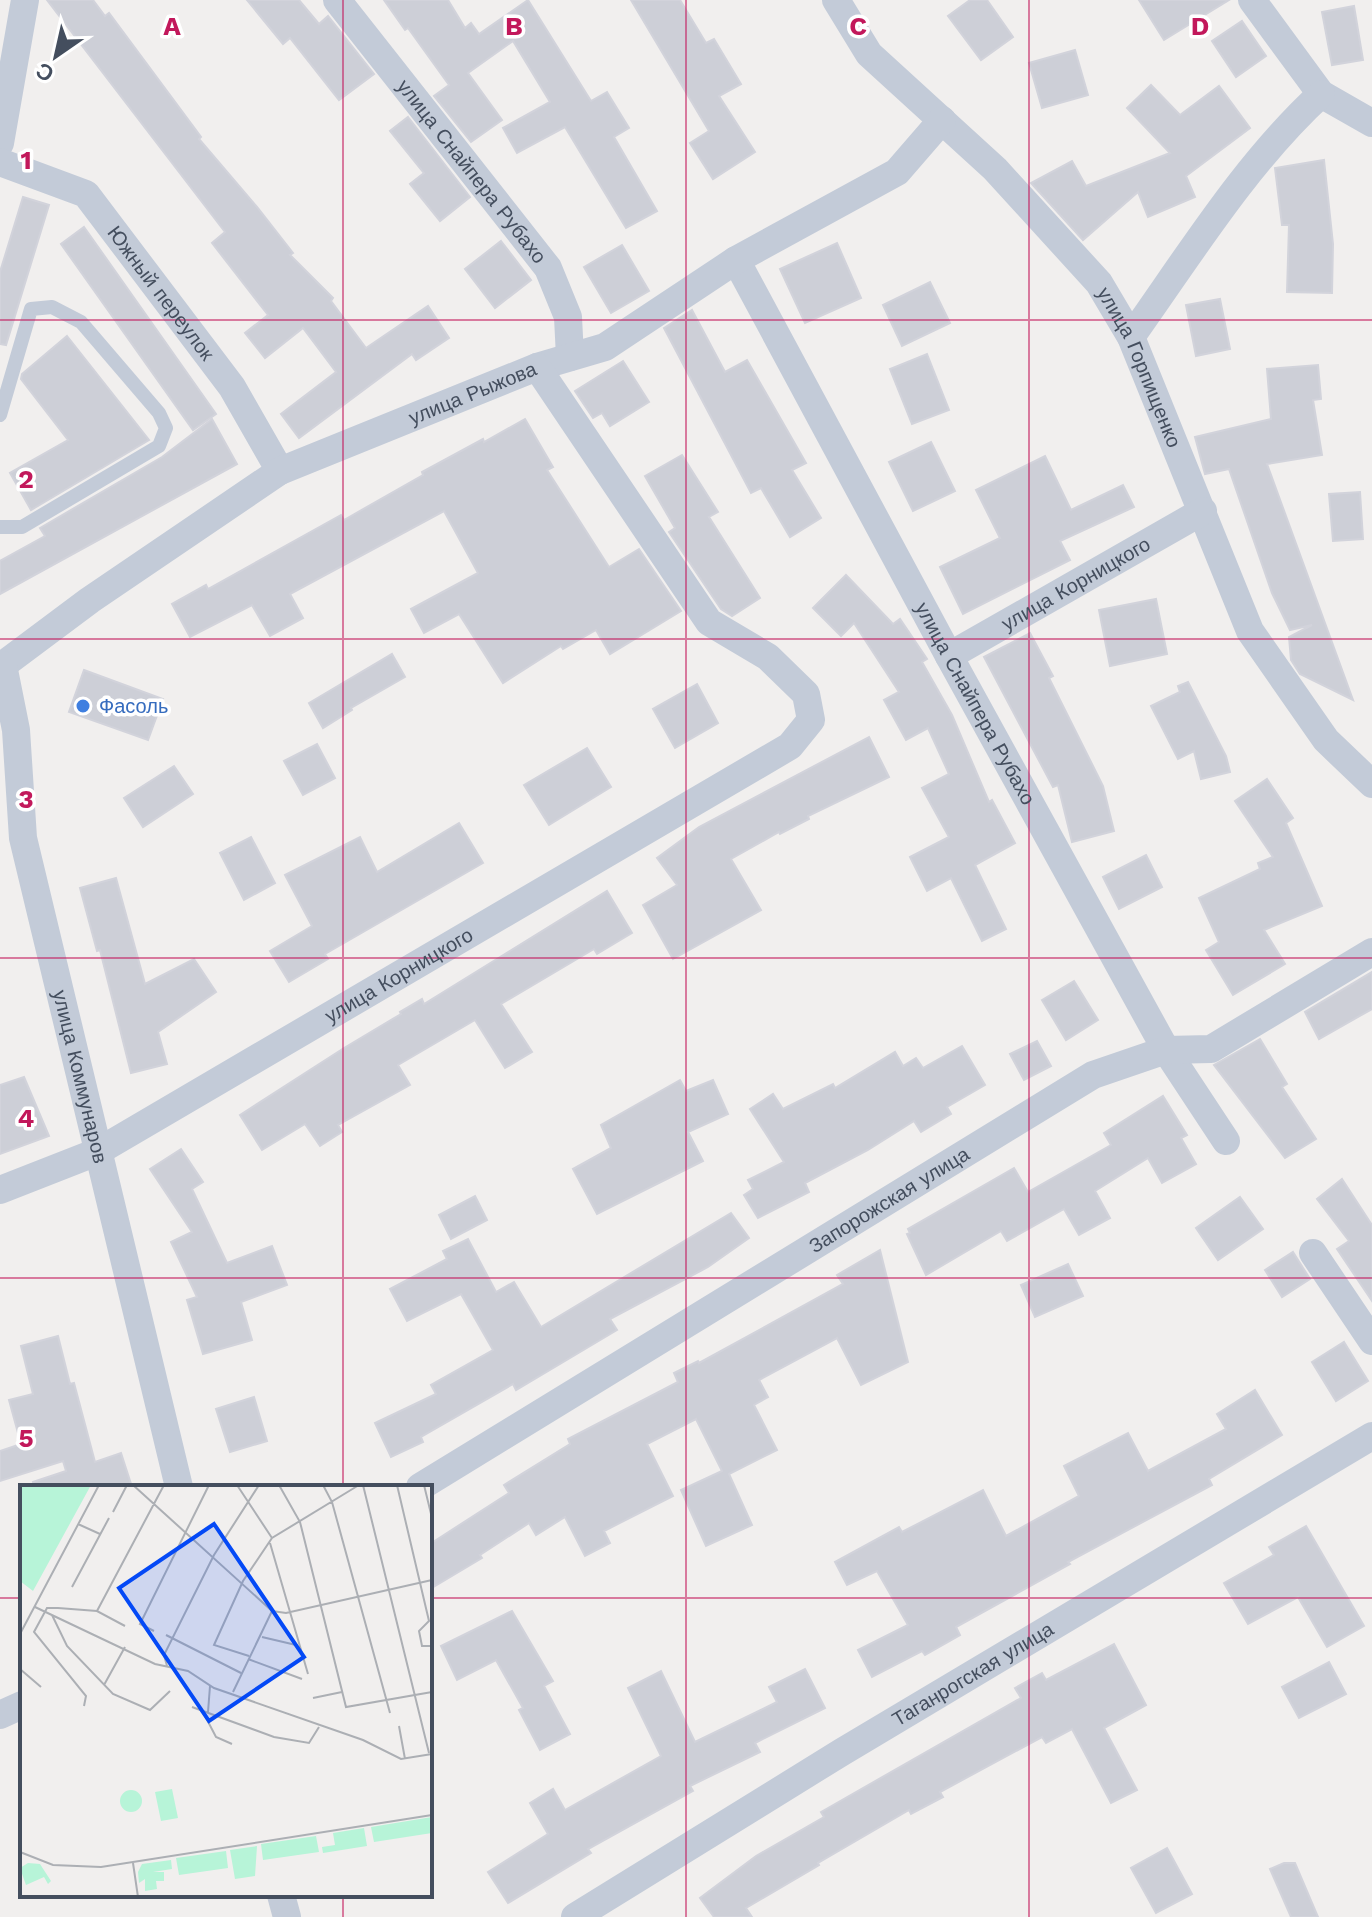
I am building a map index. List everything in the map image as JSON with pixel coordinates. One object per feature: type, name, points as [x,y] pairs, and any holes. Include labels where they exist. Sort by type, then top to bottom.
[{"type":"street","points":[[0,143],[25,0]]},
{"type":"street","name":"улица Снайпера Рубахо","points":[[337,0],[548,268],[568,317],[570,357]]},
{"type":"street","name":"улица Горпищенко","points":[[836,0],[869,54],[995,169],[1099,283],[1131,337],[1250,631],[1326,740],[1372,784]]},
{"type":"street","points":[[1252,0],[1321,94],[1372,123]]},
{"type":"street","points":[[1131,337],[1287,126],[1321,94]]},
{"type":"street","name":"улица Рыжова","points":[[1,663],[280,471],[537,367],[605,347],[736,260],[897,172],[942,120]]},
{"type":"street","name":"Южный переулок","points":[[0,162],[86,194],[232,387],[280,471]]},
{"type":"street","name":"улица Снайпера Рубахо","points":[[736,260],[1166,1050],[1226,1141]]},
{"type":"street","name":"улица Корницкого","points":[[0,1190],[97,1152],[790,746],[811,720],[806,694],[768,657],[709,622],[537,367]]},
{"type":"street","name":"улица Корницкого","points":[[949,656],[1203,511]]},
{"type":"street","name":"улица Коммунаров","points":[[1,663],[16,730],[23,838],[179,1485]]},
{"type":"street","name":"Запорожская улица","points":[[423,1485],[1093,1075],[1166,1050],[1211,1049],[1372,952]]},
{"type":"street","points":[[1313,1253],[1372,1341]]},
{"type":"street","name":"Таганрогская улица","points":[[575,1917],[842,1752],[1372,1436]]},
{"type":"street","points":[[0,1715],[20,1706]]},
{"type":"street","points":[[282,1897],[287,1917]]},
{"type":"lane","points":[[0,415],[31,309],[52,307],[81,322],[159,413],[166,428],[159,446],[22,527],[0,527]]},
{"type":"building","points":[[47,0],[93,0],[105,16],[109,13],[201,137],[199,139],[257,207],[293,253],[290,255],[333,298],[331,301],[366,348],[428,306],[449,338],[416,360],[412,354],[299,438],[281,414],[336,372],[303,328],[265,358],[245,333],[268,315],[212,243],[225,232]]},
{"type":"building","points":[[247,0],[299,0],[319,24],[328,16],[374,74],[339,100],[290,38],[283,44]]},
{"type":"building","points":[[384,0],[448,0],[465,28],[471,23],[479,34],[528,0],[591,101],[607,92],[629,128],[614,137],[657,211],[626,228],[565,127],[517,153],[503,128],[550,102],[513,41],[468,73],[502,120],[471,142],[434,96],[449,85]]},
{"type":"building","points":[[631,0],[680,0],[706,43],[714,39],[741,84],[719,96],[755,152],[713,179],[690,143],[709,131]]},
{"type":"building","points":[[970,0],[987,0],[1013,37],[981,60],[948,16]]},
{"type":"building","points":[[1139,0],[1229,0],[1164,40]]},
{"type":"building","points":[[1354,6],[1363,60],[1332,65],[1322,12]]},
{"type":"building","points":[[1242,21],[1266,56],[1236,77],[1212,41]]},
{"type":"building","points":[[1075,50],[1088,95],[1042,108],[1029,63]]},
{"type":"building","points":[[1151,85],[1180,115],[1219,86],[1250,128],[1186,176],[1195,197],[1148,217],[1138,192],[1083,240],[1031,183],[1072,161],[1086,186],[1170,153],[1127,108]]},
{"type":"building","points":[[408,117],[470,197],[440,221],[410,184],[424,173],[390,131]]},
{"type":"building","points":[[1324,160],[1333,244],[1332,293],[1287,292],[1289,225],[1282,225],[1275,168]]},
{"type":"building","points":[[23,197],[49,205],[6,345],[0,344],[0,272]]},
{"type":"building","points":[[84,227],[216,414],[193,430],[61,244]]},
{"type":"building","points":[[501,241],[531,280],[495,308],[465,269]]},
{"type":"building","points":[[837,243],[861,298],[805,323],[780,269]]},
{"type":"building","points":[[622,245],[649,291],[611,313],[584,267]]},
{"type":"building","points":[[930,282],[950,323],[902,346],[883,305]]},
{"type":"building","points":[[1220,299],[1230,349],[1196,356],[1186,305]]},
{"type":"building","points":[[692,310],[725,372],[747,360],[806,463],[792,470],[821,518],[790,537],[761,488],[751,493],[664,328]]},
{"type":"building","points":[[67,336],[149,440],[31,510],[10,473],[68,440],[21,379],[22,374]]},
{"type":"building","points":[[927,354],[949,410],[912,424],[890,369]]},
{"type":"building","points":[[623,361],[649,402],[610,426],[602,413],[593,418],[575,391]]},
{"type":"building","points":[[1318,365],[1321,399],[1313,400],[1322,455],[1267,464],[1353,700],[1300,674],[1291,660],[1289,637],[1312,625],[1290,630],[1272,593],[1229,469],[1205,474],[1195,437],[1271,419],[1267,369]]},
{"type":"building","points":[[212,419],[237,464],[0,594],[0,561],[45,536],[40,528],[162,457]]},
{"type":"building","points":[[525,419],[553,467],[547,470],[609,567],[639,549],[681,611],[610,654],[596,630],[563,649],[561,646],[503,683],[459,614],[424,633],[411,609],[478,573],[444,511],[290,594],[303,618],[270,636],[252,605],[190,637],[172,604],[206,585],[208,589],[341,515],[344,520],[423,475],[422,472]]},
{"type":"building","points":[[931,442],[955,491],[913,511],[889,462]]},
{"type":"building","points":[[682,455],[718,512],[709,517],[760,598],[732,616],[721,609],[669,532],[675,528],[645,476]]},
{"type":"building","points":[[1045,456],[1071,510],[1123,485],[1134,507],[1060,541],[1070,560],[963,614],[940,567],[1000,538],[976,490]]},
{"type":"building","points":[[1360,492],[1363,539],[1333,541],[1329,494]]},
{"type":"building","points":[[846,575],[893,624],[900,619],[927,659],[922,662],[952,715],[989,802],[992,800],[1015,843],[975,865],[1006,929],[982,941],[951,878],[927,891],[910,857],[949,837],[922,788],[949,774],[928,728],[906,740],[884,700],[899,692],[854,623],[841,636],[813,608]]},
{"type":"building","points":[[1156,599],[1167,654],[1110,666],[1099,610]]},
{"type":"building","points":[[1030,633],[1103,786],[1114,831],[1072,842],[1058,785],[1053,787],[984,657]]},
{"type":"building","points":[[392,654],[405,677],[323,728],[309,703]]},
{"type":"building","points":[[84,670],[163,699],[148,740],[69,712]]},
{"type":"building","points":[[1188,682],[1226,756],[1230,772],[1201,779],[1194,751],[1178,759],[1151,706],[1180,692],[1178,686]]},
{"type":"building","points":[[697,684],[718,723],[675,748],[653,709]]},
{"type":"building","points":[[869,737],[889,777],[808,816],[809,819],[731,859],[761,910],[673,959],[643,905],[677,885],[657,858],[699,827]]},
{"type":"building","points":[[317,744],[335,778],[303,795],[284,761]]},
{"type":"building","points":[[587,748],[611,787],[549,825],[524,785]]},
{"type":"building","points":[[174,766],[193,794],[143,827],[124,798]]},
{"type":"building","points":[[1267,779],[1293,818],[1286,823],[1322,906],[1264,930],[1285,964],[1233,995],[1206,950],[1219,942],[1199,898],[1260,869],[1258,863],[1273,857],[1235,801]]},
{"type":"building","points":[[459,823],[483,863],[325,954],[328,959],[289,982],[270,951],[312,926],[285,875],[360,837],[377,872]]},
{"type":"building","points":[[251,837],[275,883],[244,900],[220,853]]},
{"type":"building","points":[[1146,855],[1162,887],[1119,909],[1103,877]]},
{"type":"building","points":[[116,878],[145,984],[194,959],[216,992],[158,1032],[167,1064],[131,1073],[100,950],[97,951],[80,888]]},
{"type":"building","points":[[607,891],[632,933],[597,954],[594,949],[501,1004],[532,1052],[505,1068],[475,1020],[398,1065],[410,1085],[338,1125],[342,1132],[320,1146],[305,1124],[262,1150],[240,1115],[400,1012],[422,999],[424,1004]]},
{"type":"building","points":[[1372,972],[1372,1009],[1319,1039],[1305,1012]]},
{"type":"building","points":[[1074,981],[1098,1020],[1066,1040],[1042,1000]]},
{"type":"building","points":[[1260,1039],[1287,1084],[1282,1087],[1316,1139],[1285,1158],[1214,1065]]},
{"type":"building","points":[[1037,1041],[1051,1066],[1024,1080],[1010,1054]]},
{"type":"building","points":[[962,1046],[985,1085],[947,1107],[951,1114],[921,1132],[914,1121],[868,1150],[805,1183],[809,1192],[758,1218],[744,1195],[753,1189],[748,1180],[784,1162],[750,1109],[773,1094],[783,1109],[833,1084],[835,1088],[895,1052],[903,1066],[916,1058],[923,1068]]},
{"type":"building","points":[[24,1077],[49,1136],[0,1154],[0,1085]]},
{"type":"building","points":[[680,1080],[686,1091],[713,1080],[728,1114],[688,1132],[703,1161],[597,1214],[573,1169],[611,1148],[601,1125]]},
{"type":"building","points":[[1163,1096],[1187,1135],[1181,1138],[1196,1164],[1162,1183],[1148,1158],[1095,1191],[1110,1218],[1079,1235],[1064,1209],[1007,1241],[1001,1231],[926,1275],[907,1234],[910,1233],[908,1229],[1014,1168],[1028,1192],[1111,1145],[1104,1133]]},
{"type":"building","points":[[181,1149],[203,1182],[192,1189],[227,1263],[272,1246],[287,1285],[241,1302],[252,1340],[203,1354],[187,1300],[197,1297],[171,1242],[192,1232],[150,1169]]},
{"type":"building","points":[[1342,1179],[1372,1225],[1372,1301],[1337,1249],[1349,1241],[1317,1199]]},
{"type":"building","points":[[475,1196],[487,1220],[451,1239],[439,1215]]},
{"type":"building","points":[[1240,1197],[1263,1229],[1218,1260],[1196,1228]]},
{"type":"building","points":[[731,1213],[749,1238],[708,1267],[610,1319],[617,1330],[516,1390],[513,1384],[421,1437],[423,1442],[391,1457],[375,1423],[436,1394],[431,1385],[493,1350],[461,1294],[407,1321],[390,1289],[447,1259],[443,1251],[468,1239],[496,1292],[514,1282],[541,1327]]},
{"type":"building","points":[[880,1250],[908,1362],[861,1385],[837,1338],[759,1380],[768,1397],[754,1405],[777,1450],[729,1474],[752,1525],[706,1546],[681,1490],[722,1471],[696,1419],[647,1444],[673,1496],[604,1531],[610,1543],[585,1556],[565,1517],[536,1535],[529,1523],[480,1555],[482,1558],[432,1588],[432,1543],[509,1493],[504,1485],[570,1444],[568,1439],[678,1382],[674,1373],[699,1363],[843,1284],[837,1275]]},
{"type":"building","points":[[1293,1252],[1310,1279],[1282,1297],[1265,1270]]},
{"type":"building","points":[[1068,1264],[1083,1296],[1035,1317],[1021,1285]]},
{"type":"building","points":[[58,1336],[95,1462],[121,1453],[131,1485],[34,1485],[33,1482],[66,1471],[63,1461],[0,1481],[0,1451],[21,1444],[9,1400],[33,1394],[21,1346]]},
{"type":"building","points":[[1344,1342],[1368,1381],[1336,1401],[1312,1362]]},
{"type":"building","points":[[1255,1390],[1282,1435],[1209,1479],[1212,1485],[1068,1562],[1070,1564],[956,1627],[960,1635],[925,1655],[922,1651],[872,1677],[858,1650],[908,1625],[877,1571],[847,1585],[835,1562],[899,1527],[902,1532],[983,1490],[1006,1536],[1079,1496],[1064,1466],[1128,1433],[1148,1471],[1226,1429],[1217,1414]]},
{"type":"building","points":[[254,1397],[267,1441],[230,1452],[216,1409]]},
{"type":"building","points":[[1306,1526],[1364,1626],[1327,1647],[1298,1597],[1248,1624],[1224,1583],[1274,1555],[1269,1547]]},
{"type":"building","points":[[512,1611],[553,1681],[544,1686],[570,1734],[540,1750],[519,1710],[523,1708],[496,1660],[457,1680],[441,1646]]},
{"type":"building","points":[[1114,1644],[1146,1705],[1104,1728],[1137,1790],[1111,1803],[1072,1729],[1046,1743],[1042,1737],[940,1792],[943,1797],[911,1814],[909,1810],[818,1863],[746,1908],[752,1917],[714,1917],[700,1898],[756,1856],[824,1817],[821,1812],[1021,1698],[1015,1688],[1042,1673],[1046,1680]]},
{"type":"building","points":[[1329,1662],[1346,1694],[1299,1718],[1282,1687]]},
{"type":"building","points":[[805,1669],[825,1708],[755,1743],[760,1752],[690,1786],[693,1791],[588,1849],[591,1853],[508,1903],[488,1872],[548,1834],[530,1803],[553,1789],[565,1810],[661,1756],[628,1688],[661,1671],[695,1742],[777,1702],[769,1687]]},
{"type":"building","points":[[1167,1848],[1192,1894],[1156,1913],[1131,1868]]},
{"type":"building","points":[[1284,1863],[1295,1863],[1318,1917],[1291,1917],[1270,1869]]},
{"type":"place","name":"Фасоль","points":[[83,706]]}]
